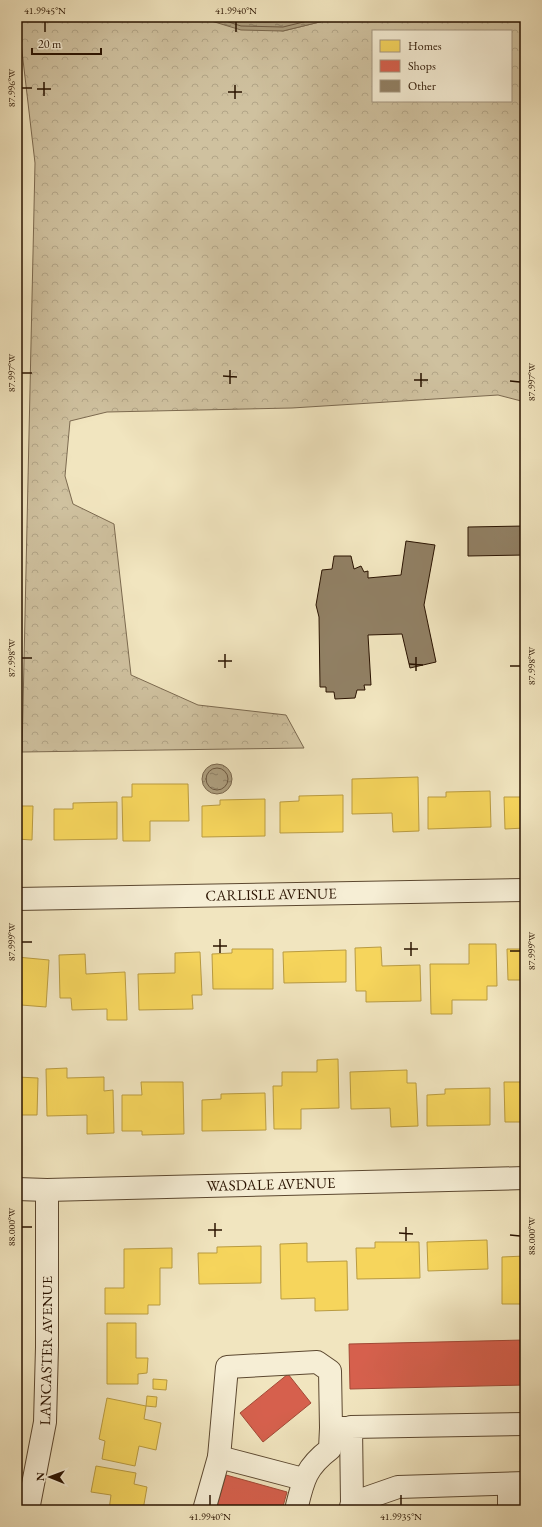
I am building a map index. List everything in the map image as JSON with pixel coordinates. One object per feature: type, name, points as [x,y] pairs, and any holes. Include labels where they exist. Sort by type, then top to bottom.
[{"type":"street","name":"CARLISLE AVENUE","points":[[17,899],[525,890]]},
{"type":"street","name":"WASDALE AVENUE","points":[[17,1189],[47,1190],[525,1178]]},
{"type":"street","name":"LANCASTER AVENUE","points":[[28,1510],[45,1422],[47,1347],[47,1190]]},
{"type":"street","points":[[204,1510],[219,1457],[227,1367],[317,1362],[330,1371],[341,1428],[351,1507],[398,1487],[517,1484],[509,1510]]},
{"type":"street","points":[[341,1428],[525,1424]]},
{"type":"street","points":[[296,1510],[304,1479],[316,1460],[330,1449],[341,1428]]},
{"type":"street","points":[[219,1457],[304,1479]]},
{"type":"green space","points":[[18,17],[198,17],[283,31],[340,17],[525,17],[525,402],[498,395],[292,408],[107,412],[70,421],[65,476],[73,504],[114,524],[131,675],[198,705],[286,715],[304,748],[22,752],[35,163]]},
{"type":"water","points":[[198,17],[340,17],[283,31],[241,30]]},
{"type":"water","points":[[217,764],[227,769],[232,779],[227,789],[217,794],[207,789],[202,779],[207,769]]},
{"type":"building: Homes","points":[[418,777],[419,831],[393,832],[392,813],[352,814],[352,779]]},
{"type":"building: Homes","points":[[132,784],[188,784],[189,821],[150,821],[150,841],[123,841],[122,797],[132,797]]},
{"type":"building: Homes","points":[[490,791],[491,827],[428,829],[428,797],[446,797],[446,792]]},
{"type":"building: Homes","points":[[523,792],[525,792],[525,828],[505,829],[504,797],[523,797]]},
{"type":"building: Homes","points":[[343,795],[343,832],[280,833],[280,802],[299,801],[299,796]]},
{"type":"building: Homes","points":[[265,799],[265,836],[202,837],[202,806],[220,805],[220,800]]},
{"type":"building: Homes","points":[[117,802],[117,839],[54,840],[54,809],[73,809],[73,803]]},
{"type":"building: Homes","points":[[17,806],[33,806],[32,840],[17,839]]},
{"type":"building: Homes","points":[[469,944],[496,944],[497,986],[487,986],[487,1000],[452,1000],[452,1014],[431,1014],[430,964],[469,964]]},
{"type":"building: Homes","points":[[381,947],[382,966],[420,965],[421,1001],[366,1002],[366,991],[356,991],[355,948]]},
{"type":"building: Homes","points":[[232,949],[273,949],[273,989],[213,989],[212,954],[232,953]]},
{"type":"building: Homes","points":[[507,949],[525,949],[525,980],[508,980]]},
{"type":"building: Homes","points":[[346,950],[346,982],[284,983],[283,952]]},
{"type":"building: Homes","points":[[200,952],[202,995],[192,995],[193,1009],[139,1010],[138,974],[175,973],[175,953]]},
{"type":"building: Homes","points":[[85,954],[86,974],[125,972],[127,1020],[107,1020],[107,1009],[72,1010],[71,998],[60,998],[59,955]]},
{"type":"building: Homes","points":[[17,957],[49,960],[46,1007],[21,1005],[22,990],[17,990]]},
{"type":"building: Homes","points":[[338,1059],[339,1108],[301,1109],[301,1129],[274,1129],[273,1086],[282,1086],[282,1072],[317,1072],[317,1060]]},
{"type":"building: Homes","points":[[67,1068],[67,1078],[104,1077],[104,1091],[113,1090],[114,1133],[87,1134],[87,1115],[47,1116],[46,1069]]},
{"type":"building: Homes","points":[[407,1070],[407,1083],[416,1083],[418,1126],[391,1127],[390,1108],[351,1109],[350,1072]]},
{"type":"building: Homes","points":[[17,1077],[38,1078],[37,1115],[17,1115]]},
{"type":"building: Homes","points":[[141,1082],[183,1082],[184,1134],[142,1135],[142,1131],[122,1131],[122,1095],[142,1095]]},
{"type":"building: Homes","points":[[504,1082],[525,1082],[525,1122],[505,1122]]},
{"type":"building: Homes","points":[[490,1088],[490,1125],[427,1126],[427,1095],[445,1094],[445,1089]]},
{"type":"building: Homes","points":[[265,1093],[266,1130],[202,1131],[202,1100],[221,1099],[221,1094]]},
{"type":"building: Homes","points":[[487,1240],[488,1269],[428,1271],[427,1242]]},
{"type":"building: Homes","points":[[375,1242],[419,1242],[420,1278],[357,1279],[356,1248],[375,1248]]},
{"type":"building: Homes","points":[[307,1243],[307,1262],[347,1261],[348,1310],[315,1311],[315,1298],[281,1299],[280,1244]]},
{"type":"building: Homes","points":[[261,1246],[261,1283],[199,1284],[198,1253],[217,1253],[217,1247]]},
{"type":"building: Homes","points":[[172,1248],[172,1268],[160,1268],[160,1305],[148,1305],[148,1314],[105,1314],[105,1288],[124,1288],[124,1249]]},
{"type":"building: Homes","points":[[525,1256],[525,1291],[523,1291],[523,1304],[502,1304],[502,1257]]},
{"type":"building: Homes","points":[[107,1323],[136,1323],[136,1358],[148,1358],[147,1373],[138,1374],[138,1384],[107,1384]]},
{"type":"building: Homes","points":[[153,1379],[167,1380],[166,1390],[153,1389]]},
{"type":"building: Homes","points":[[147,1396],[157,1397],[156,1407],[146,1406]]},
{"type":"building: Homes","points":[[107,1398],[146,1406],[144,1419],[161,1423],[156,1450],[139,1446],[135,1466],[102,1459],[105,1441],[99,1439]]},
{"type":"building: Homes","points":[[96,1466],[136,1473],[134,1484],[147,1487],[143,1510],[109,1510],[111,1495],[91,1492]]},
{"type":"building: Shops","points":[[525,1340],[525,1385],[350,1389],[349,1344]]},
{"type":"building: Shops","points":[[288,1374],[311,1403],[263,1442],[240,1413]]},
{"type":"building: Shops","points":[[226,1475],[287,1492],[282,1510],[216,1510]]},
{"type":"building: Other","points":[[525,526],[525,555],[468,556],[468,527]]},
{"type":"building: Other","points":[[406,541],[435,545],[424,605],[436,662],[410,668],[402,634],[368,635],[371,685],[364,685],[365,690],[357,690],[355,698],[335,699],[334,692],[326,692],[326,687],[320,687],[319,617],[316,605],[322,570],[332,569],[334,556],[351,556],[354,569],[361,566],[364,572],[368,571],[368,578],[401,575]]}]
